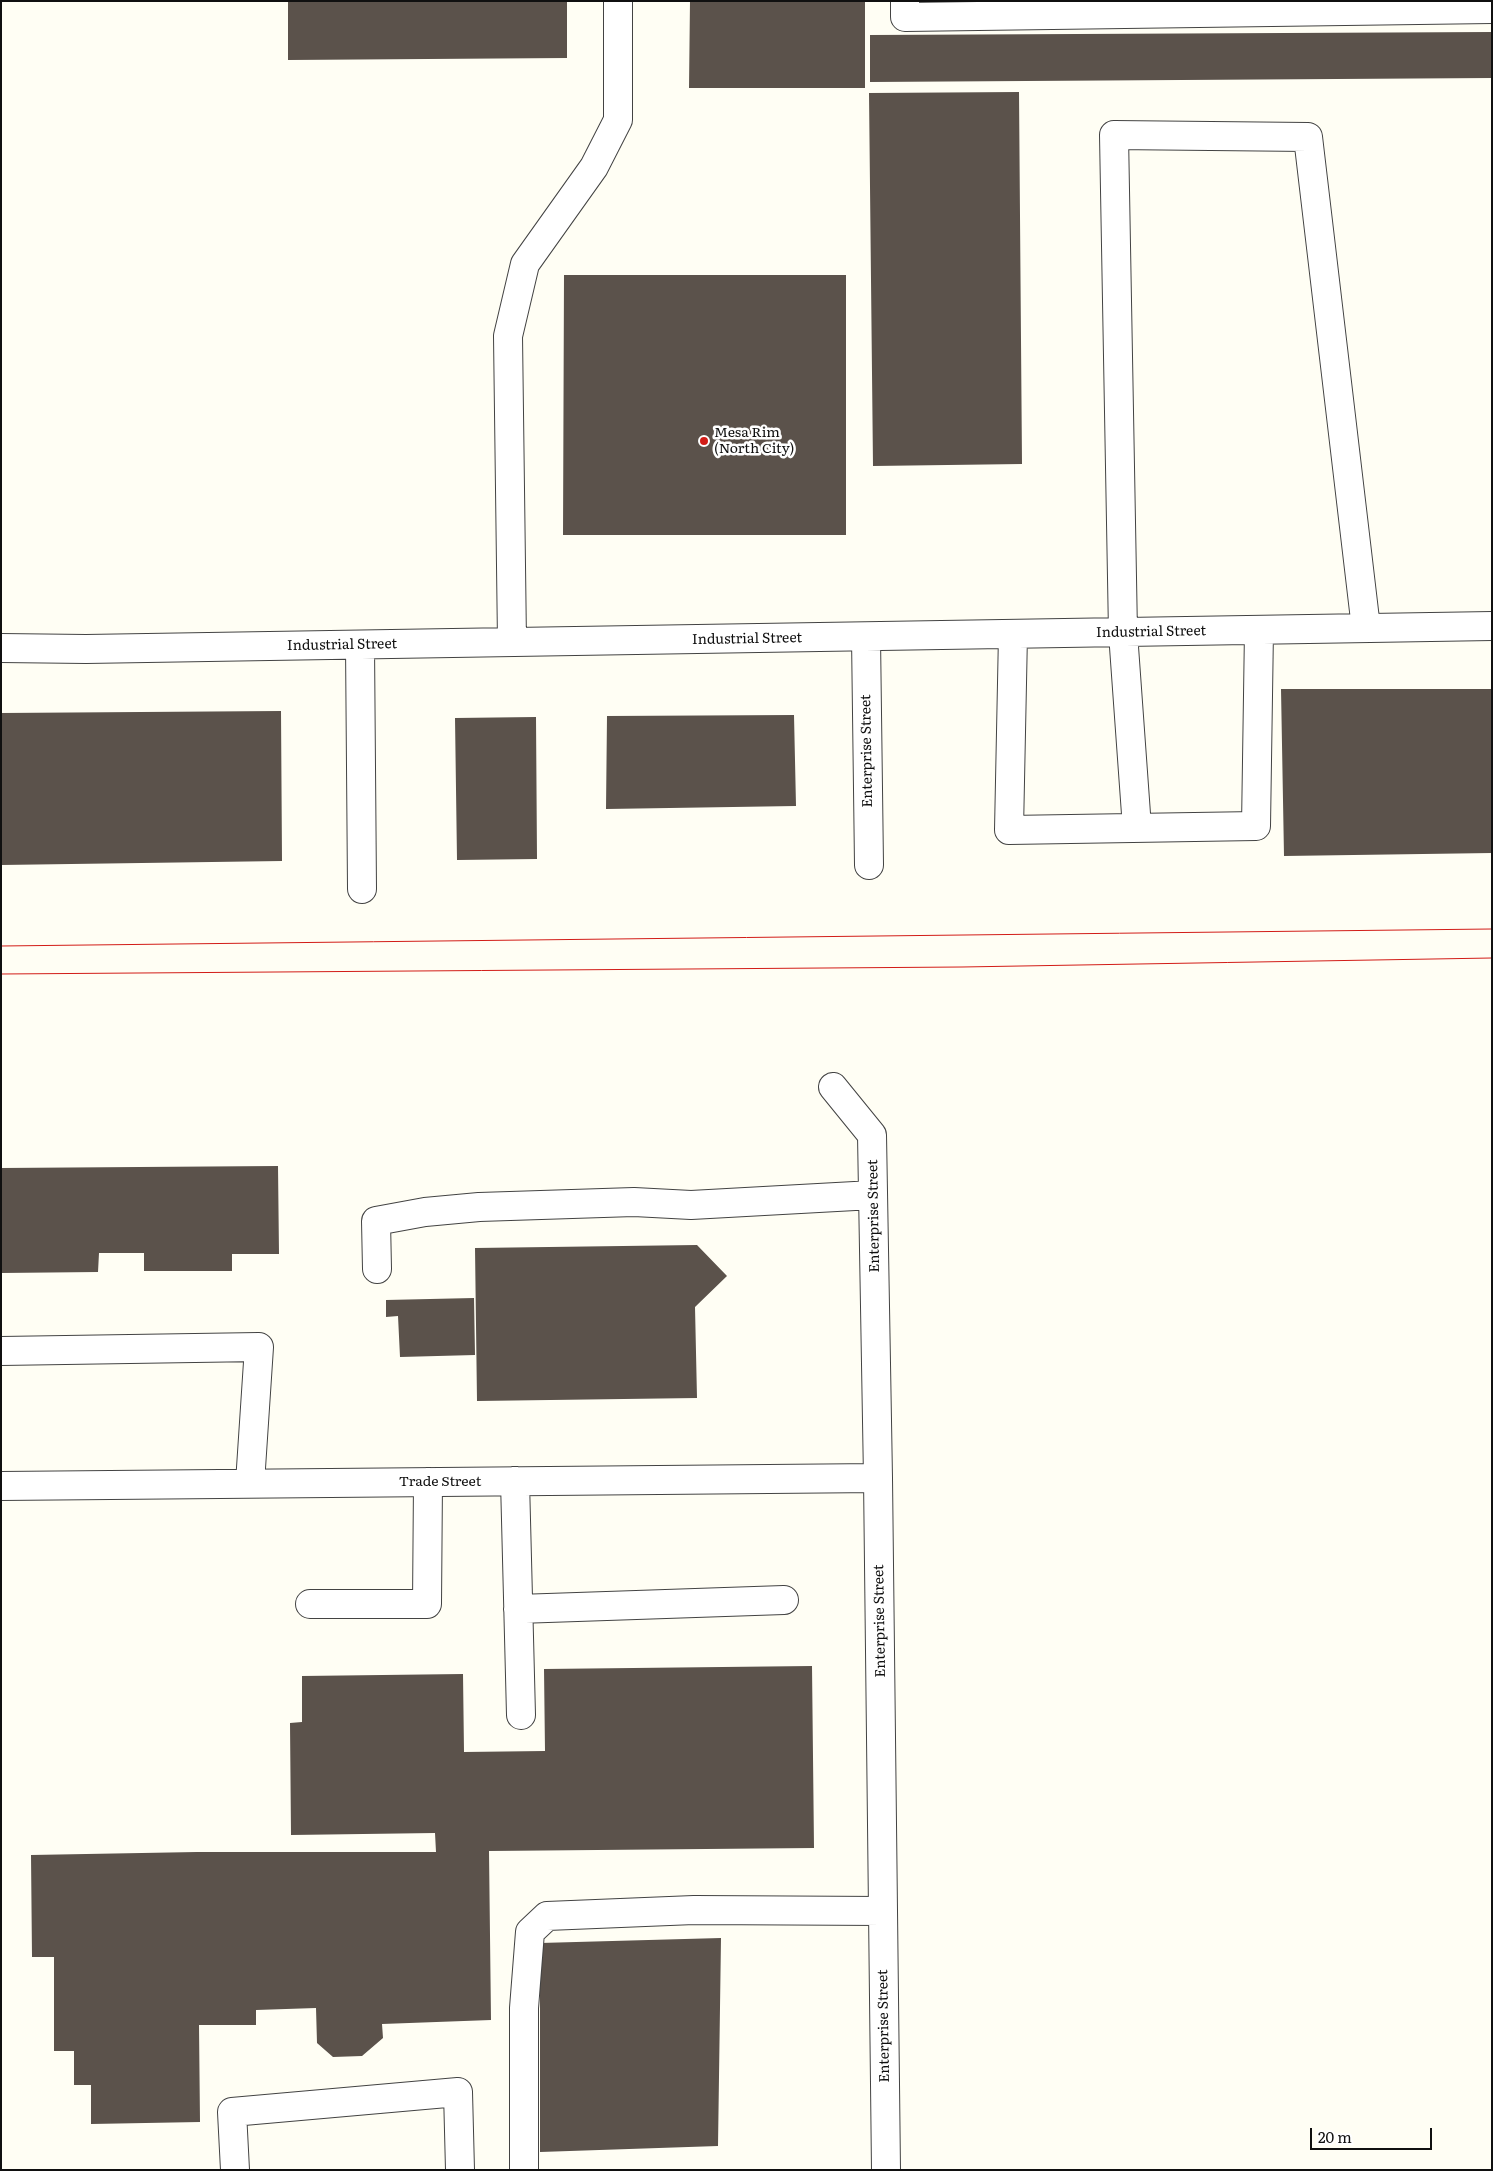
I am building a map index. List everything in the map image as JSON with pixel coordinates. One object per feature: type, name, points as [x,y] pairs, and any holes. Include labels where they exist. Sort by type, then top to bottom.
[{"type":"street","points":[[512,642],[508,336],[525,264],[594,167],[618,120],[618,1]]},
{"type":"street","points":[[905,1],[905,16],[1492,9]]},
{"type":"street","points":[[1137,828],[1123,633],[1114,135],[1308,137],[1366,628]]},
{"type":"street","name":"Industrial Street","points":[[1,648],[86,649],[360,645],[1492,626]]},
{"type":"street","points":[[1013,634],[1008,830],[1256,826],[1259,630]]},
{"type":"street","name":"Enterprise Street","points":[[866,637],[869,865]]},
{"type":"street","points":[[360,645],[362,889]]},
{"type":"street","name":"Enterprise Street","points":[[833,1087],[872,1134],[886,2170]]},
{"type":"street","points":[[377,1269],[376,1221],[425,1212],[543,1204],[634,1202],[691,1205],[874,1195]]},
{"type":"street","points":[[1,1352],[259,1346],[250,1483]]},
{"type":"street","name":"Trade Street","points":[[1,1486],[878,1478]]},
{"type":"street","points":[[515,1481],[521,1715]]},
{"type":"street","points":[[310,1604],[427,1604],[428,1482]]},
{"type":"street","points":[[518,1609],[784,1600]]},
{"type":"street","points":[[524,2170],[524,2008],[530,1932],[547,1916],[694,1910],[883,1911]]},
{"type":"street","points":[[235,2170],[232,2112],[458,2092],[460,2170]]},
{"type":"building","points":[[288,1],[567,1],[567,58],[288,60]]},
{"type":"building","points":[[690,1],[865,1],[865,88],[689,88]]},
{"type":"building","points":[[1492,32],[1492,78],[870,82],[870,35]]},
{"type":"building","points":[[1019,92],[1022,464],[873,466],[869,93]]},
{"type":"building","name":"Mesa Rim (North City)","points":[[564,275],[846,275],[846,535],[563,535]]},
{"type":"building","points":[[1281,689],[1492,689],[1492,853],[1284,856]]},
{"type":"building","points":[[281,711],[282,861],[1,865],[1,713]]},
{"type":"building","points":[[794,715],[796,806],[606,809],[607,716]]},
{"type":"building","points":[[536,717],[537,859],[457,860],[455,718]]},
{"type":"building","points":[[278,1166],[279,1254],[232,1254],[232,1271],[144,1271],[144,1253],[99,1253],[98,1272],[1,1273],[1,1168]]},
{"type":"building","points":[[697,1245],[727,1276],[695,1307],[697,1398],[477,1401],[475,1248]]},
{"type":"building","points":[[474,1298],[475,1355],[400,1357],[398,1316],[386,1317],[386,1300]]},
{"type":"building","points":[[812,1666],[814,1848],[489,1851],[491,2020],[382,2024],[383,2038],[362,2056],[333,2057],[317,2043],[316,2008],[256,2010],[256,2025],[199,2025],[200,2122],[91,2124],[91,2085],[74,2085],[74,2051],[54,2051],[54,1957],[32,1957],[31,1855],[197,1852],[436,1852],[435,1833],[291,1835],[290,1723],[302,1722],[302,1676],[463,1674],[464,1752],[545,1751],[544,1669]]},
{"type":"building","points":[[721,1938],[718,2146],[540,2152],[540,1943]]},
{"type":"tram line","points":[[1,946],[1492,929]]},
{"type":"tram line","points":[[1,974],[962,967],[1492,958]]},
{"type":"place","name":"Mesa Rim (North City)","points":[[704,441]]}]
